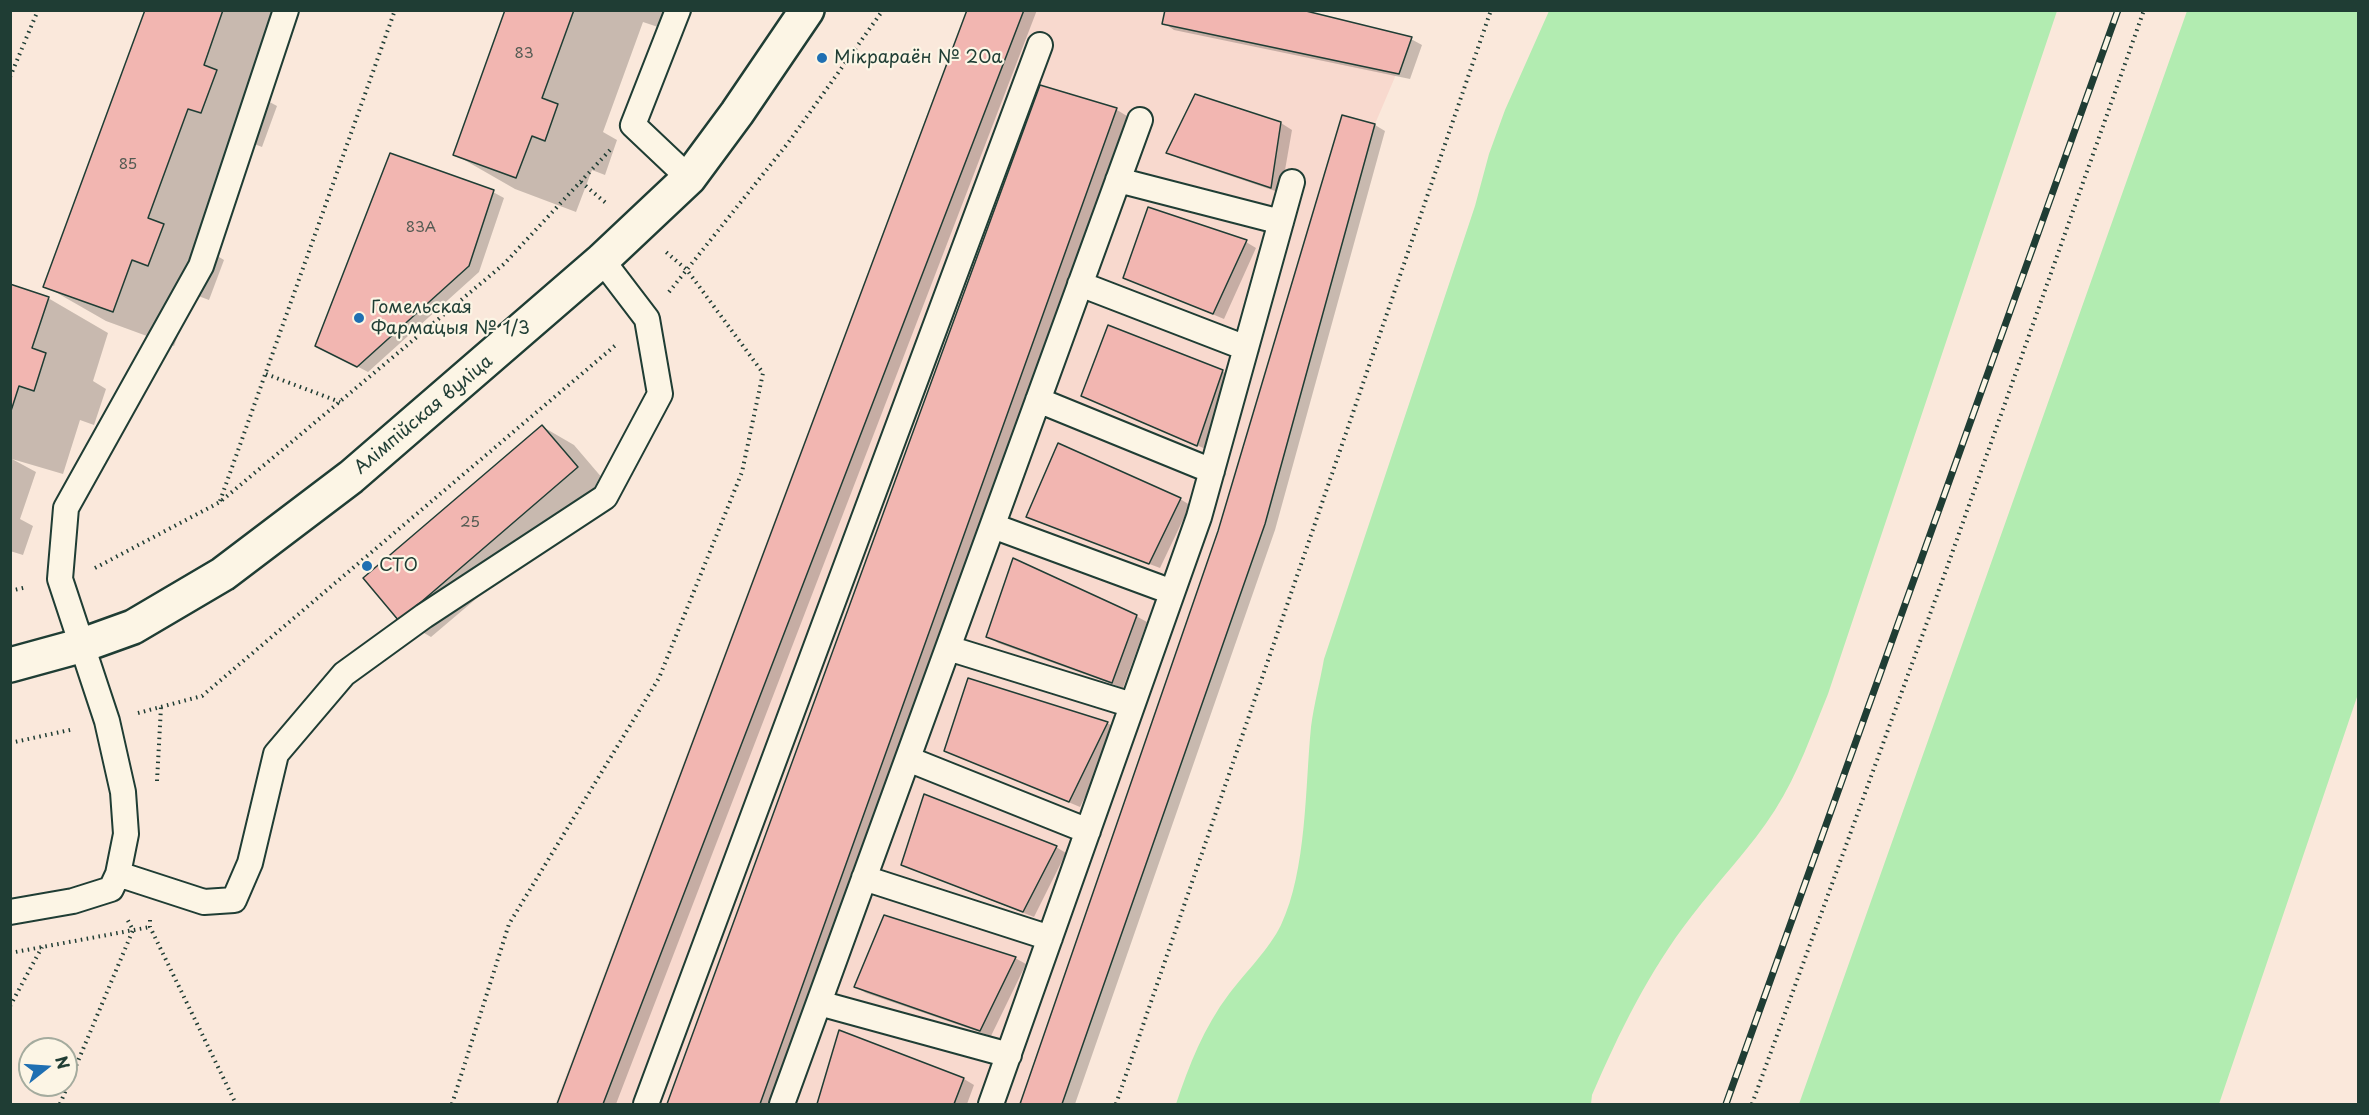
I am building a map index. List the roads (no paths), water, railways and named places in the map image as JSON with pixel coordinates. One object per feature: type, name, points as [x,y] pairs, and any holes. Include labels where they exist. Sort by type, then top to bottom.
[{"type":"street","name":"Алімпійская вуліца","points":[[10,665],[83,645],[132,627],[223,574],[351,477],[603,260],[689,178],[737,113],[807,10]]},
{"type":"lane","points":[[114,881],[126,834],[123,792],[106,721],[60,579],[66,508],[201,266],[286,10]]},
{"type":"lane","points":[[678,10],[633,125],[689,178]]},
{"type":"lane","points":[[646,1104],[1040,45]]},
{"type":"lane","points":[[782,1104],[1140,120]]},
{"type":"lane","points":[[1118,180],[1281,222]]},
{"type":"lane","points":[[991,1104],[1198,517],[1292,182]]},
{"type":"lane","points":[[10,912],[73,901],[114,881],[204,902],[234,900],[250,863],[276,754],[344,674],[424,616],[605,497],[660,394],[647,319],[603,260]]},
{"type":"lane","points":[[1080,284],[1246,348]]},
{"type":"lane","points":[[1038,400],[1212,471]]},
{"type":"lane","points":[[993,526],[1172,592]]},
{"type":"lane","points":[[948,648],[1132,705]]},
{"type":"lane","points":[[908,759],[1088,831]]},
{"type":"lane","points":[[864,878],[1050,938]]},
{"type":"lane","points":[[819,1003],[1009,1055]]},
{"type":"railway","points":[[1726,1104],[2118,10]]},
{"type":"place","name":"Мікрараён № 20а","points":[[822,58]]},
{"type":"place","name":"Гомельская Фармацыя № 1/3","points":[[359,318]]},
{"type":"place","name":"СТО","points":[[367,566]]}]
